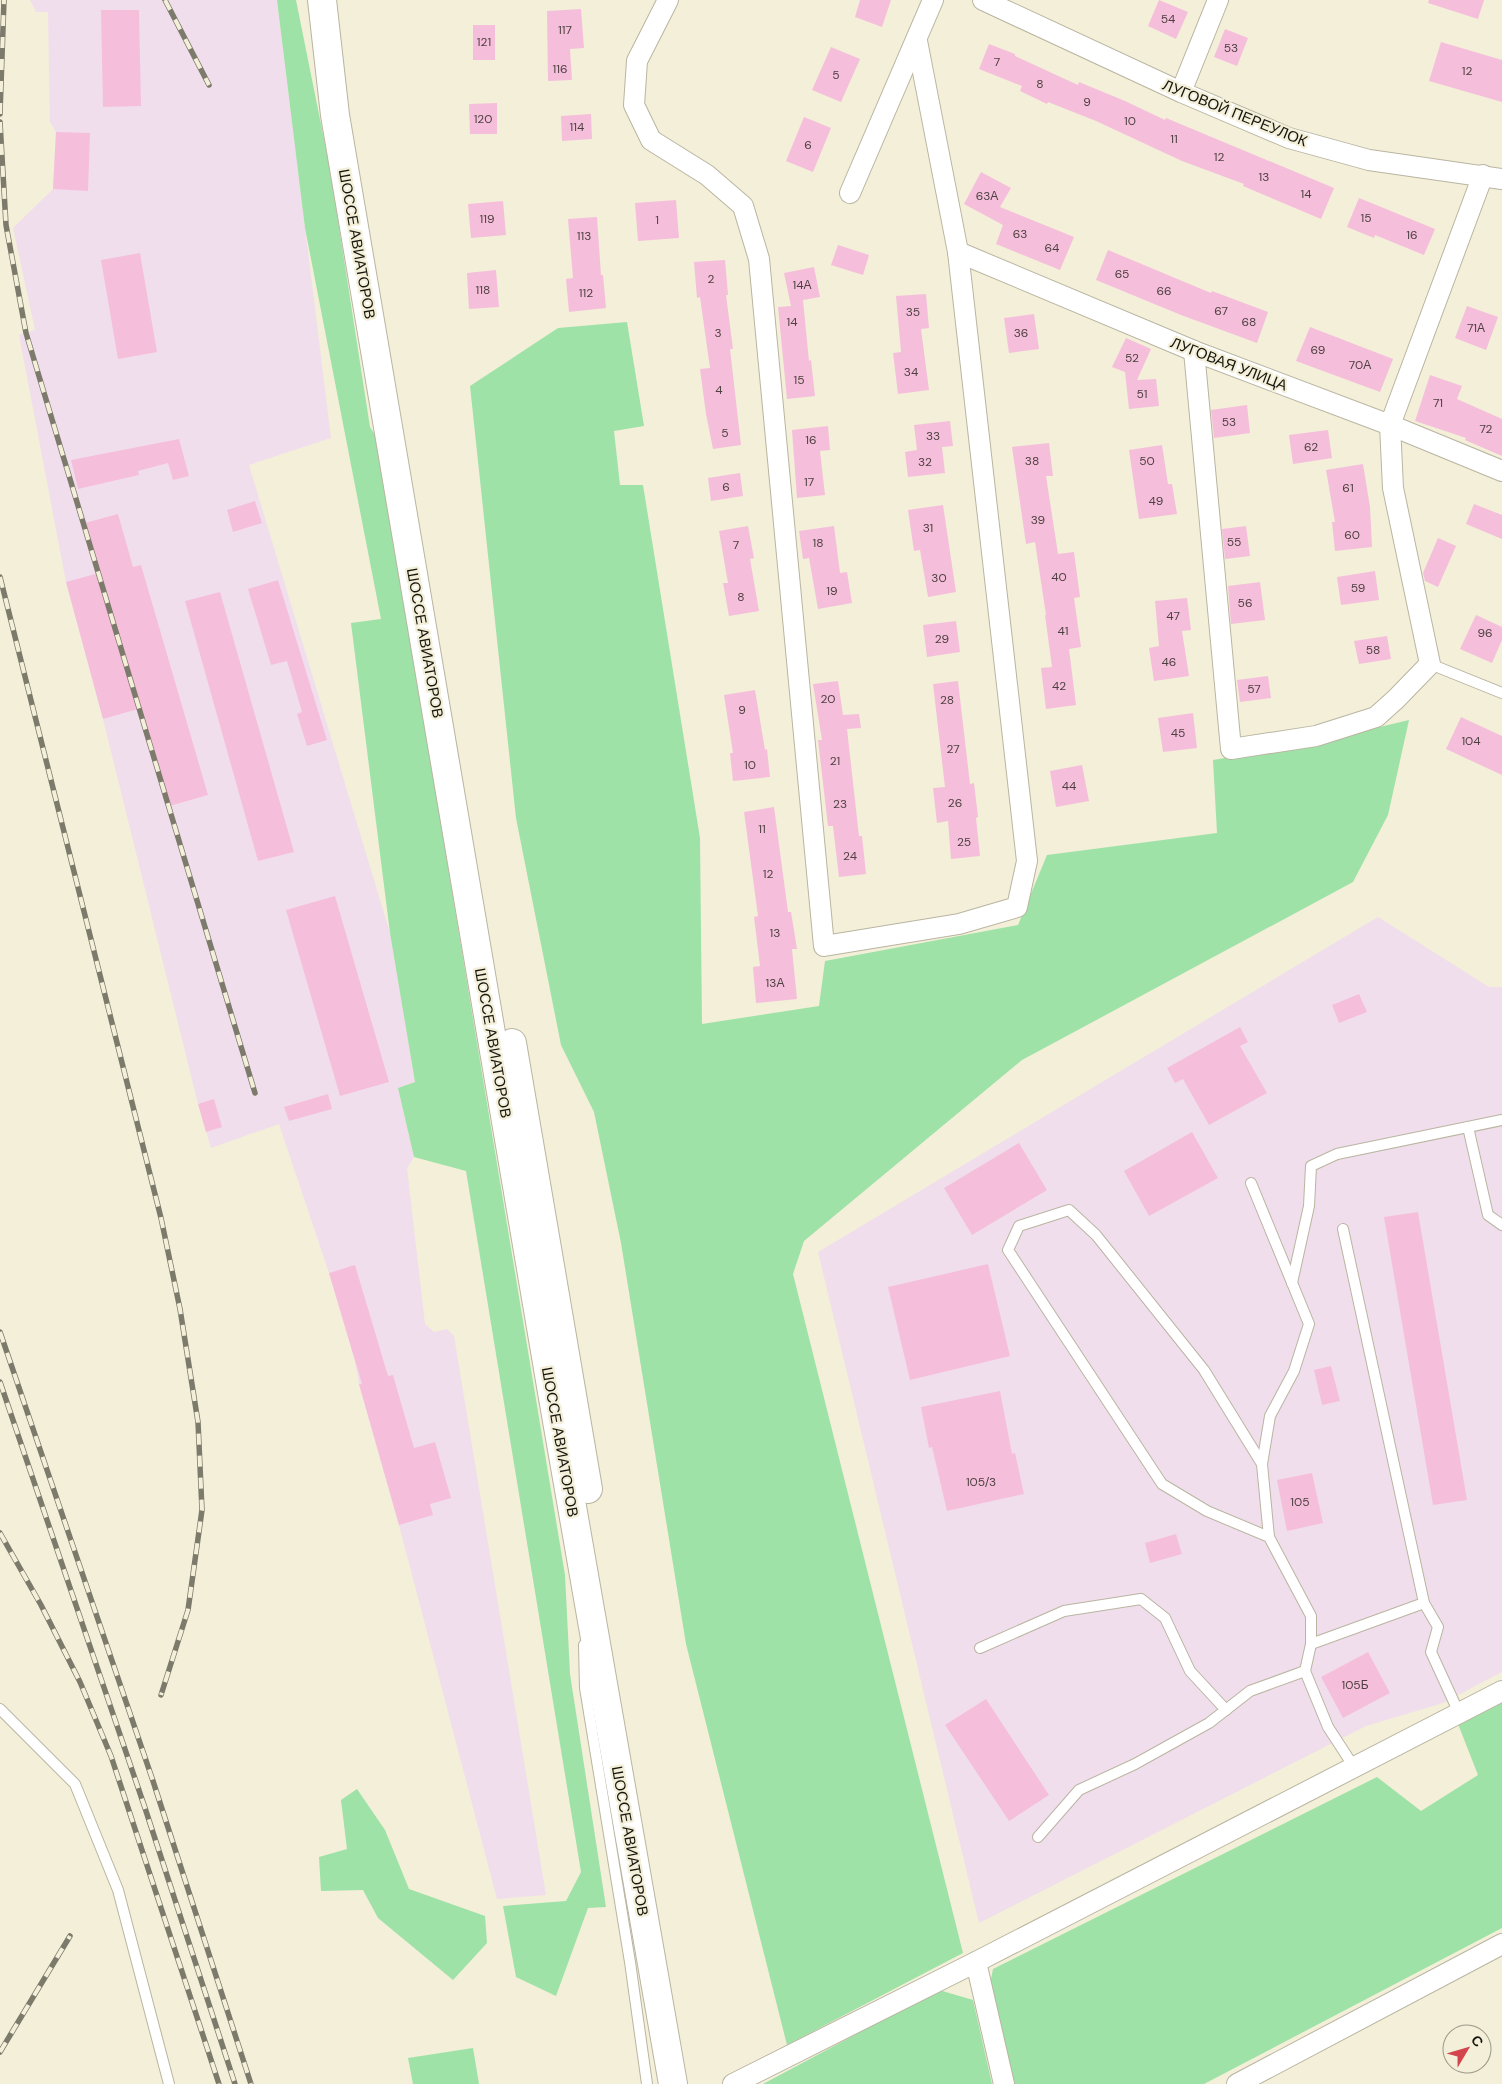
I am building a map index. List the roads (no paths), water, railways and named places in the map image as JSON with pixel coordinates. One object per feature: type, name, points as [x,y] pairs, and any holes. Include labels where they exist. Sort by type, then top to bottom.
[{"type":"main road","name":"ШОССЕ АВИАТОРОВ","points":[[322,0],[335,115],[673,2084]]},
{"type":"main road","name":"ШОССЕ АВИАТОРОВ","points":[[340,0],[359,159],[690,2084]]},
{"type":"street","points":[[668,0],[637,61],[634,105],[650,140],[707,174],[743,206],[759,259],[824,946],[959,924],[1017,907],[1027,860],[958,252],[917,41]]},
{"type":"street","points":[[850,193],[933,0]]},
{"type":"street","name":"ЛУГОВОЙ ПЕРЕУЛОК","points":[[983,0],[1181,92],[1289,138],[1369,160],[1492,177]]},
{"type":"street","points":[[1181,92],[1218,0]]},
{"type":"street","points":[[1194,351],[1231,749],[1316,736],[1376,717],[1396,700],[1430,664],[1393,488],[1390,425],[1492,177]]},
{"type":"street","name":"ЛУГОВАЯ УЛИЦА","points":[[958,252],[1194,351],[1390,425],[1502,472]]},
{"type":"street","points":[[733,2084],[976,1962],[1502,1691]]},
{"type":"street","points":[[1237,2084],[1502,1944]]},
{"type":"street","points":[[976,1962],[1004,2084]]},
{"type":"lane","points":[[1430,664],[1502,693]]},
{"type":"lane","points":[[1292,1283],[1309,1206],[1311,1166],[1337,1154],[1502,1120]]},
{"type":"lane","points":[[1468,1127],[1488,1215],[1502,1226]]},
{"type":"lane","points":[[1250,1184],[1309,1324],[1294,1372],[1270,1416],[1262,1464],[1269,1538],[1311,1616],[1311,1644],[1305,1671],[1328,1727],[1354,1767]]},
{"type":"lane","points":[[1262,1464],[1204,1370],[1096,1236],[1068,1210],[1019,1226],[1008,1250],[1162,1484],[1207,1511],[1269,1538]]},
{"type":"lane","points":[[1343,1229],[1424,1603],[1438,1627],[1431,1652],[1459,1713]]},
{"type":"lane","points":[[584,1573],[585,1688],[630,1962],[647,2084]]},
{"type":"lane","points":[[980,1648],[1064,1611],[1140,1599],[1165,1618],[1190,1671],[1226,1710]]},
{"type":"lane","points":[[1311,1644],[1424,1603]]},
{"type":"lane","points":[[1038,1836],[1078,1790],[1143,1759],[1209,1723],[1250,1691],[1305,1671]]},
{"type":"lane","points":[[0,1709],[75,1784],[118,1890],[169,2084]]},
{"type":"railway","points":[[0,114],[4,0]]},
{"type":"railway","points":[[165,0],[209,85]]},
{"type":"railway","points":[[0,122],[6,225],[26,333],[255,1093]]},
{"type":"railway","points":[[0,577],[161,1218],[180,1309],[198,1422],[202,1510],[188,1610],[161,1695]]},
{"type":"railway","points":[[0,1332],[153,1781],[251,2084]]},
{"type":"railway","points":[[0,1382],[145,1808],[235,2084]]},
{"type":"railway","points":[[0,1533],[41,1605],[80,1682],[111,1756],[219,2084]]},
{"type":"railway","points":[[0,2052],[70,1936]]}]
